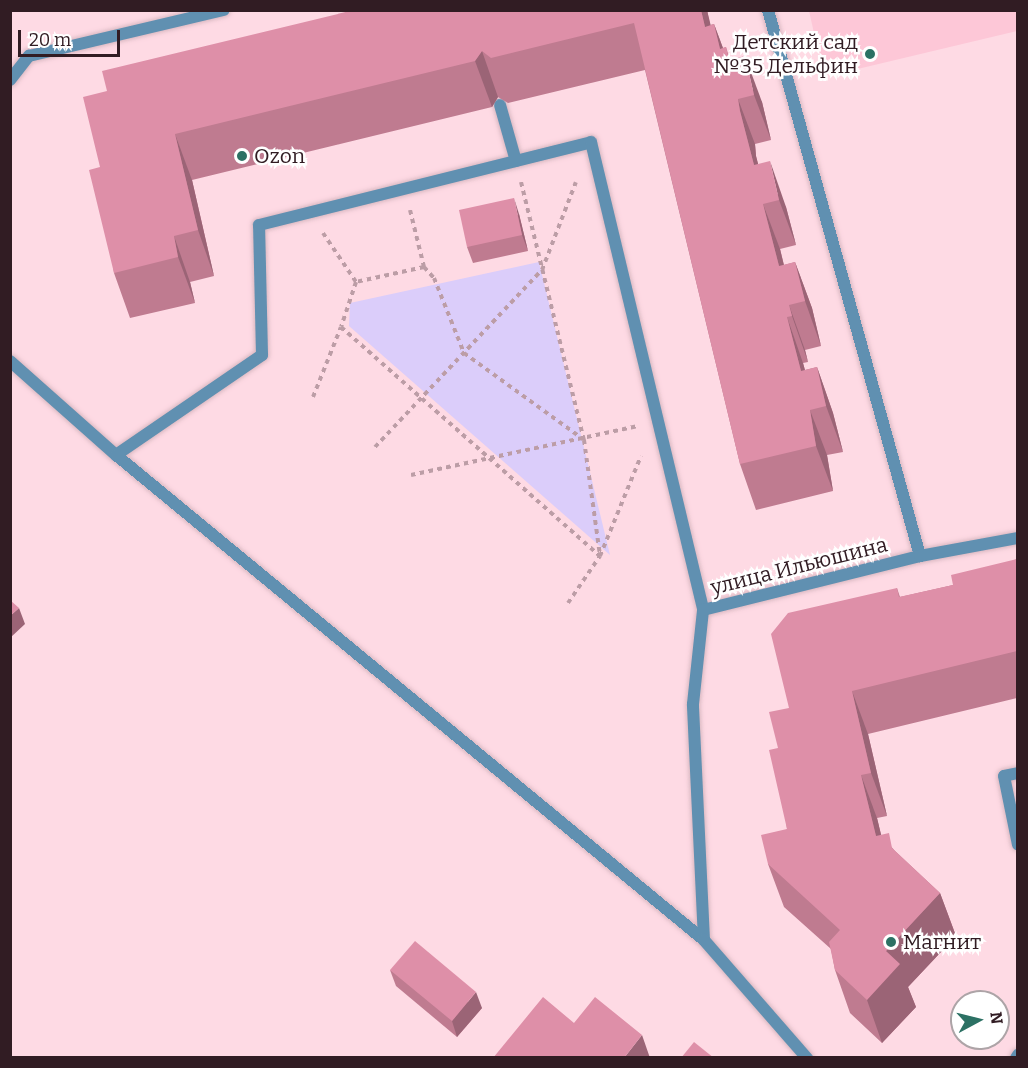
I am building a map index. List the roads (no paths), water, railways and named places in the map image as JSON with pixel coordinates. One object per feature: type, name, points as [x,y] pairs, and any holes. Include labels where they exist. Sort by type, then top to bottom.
[{"type":"street","points":[[10,80],[29,56],[224,10]]},
{"type":"street","points":[[768,10],[920,556]]},
{"type":"street","points":[[500,105],[516,161]]},
{"type":"street","points":[[116,455],[262,355],[259,225],[591,142],[655,422],[703,610]]},
{"type":"street","points":[[10,361],[116,455],[704,940],[807,1058]]},
{"type":"street","name":"улица Ильюшина","points":[[704,940],[693,704],[703,610],[920,556],[1017,538]]},
{"type":"street","points":[[1017,773],[1004,776],[1017,845]]},
{"type":"place","name":"Детский сад №35 Дельфин","points":[[870,54]]},
{"type":"place","name":"Ozon","points":[[242,156]]},
{"type":"place","name":"Магнит","points":[[891,942]]}]
